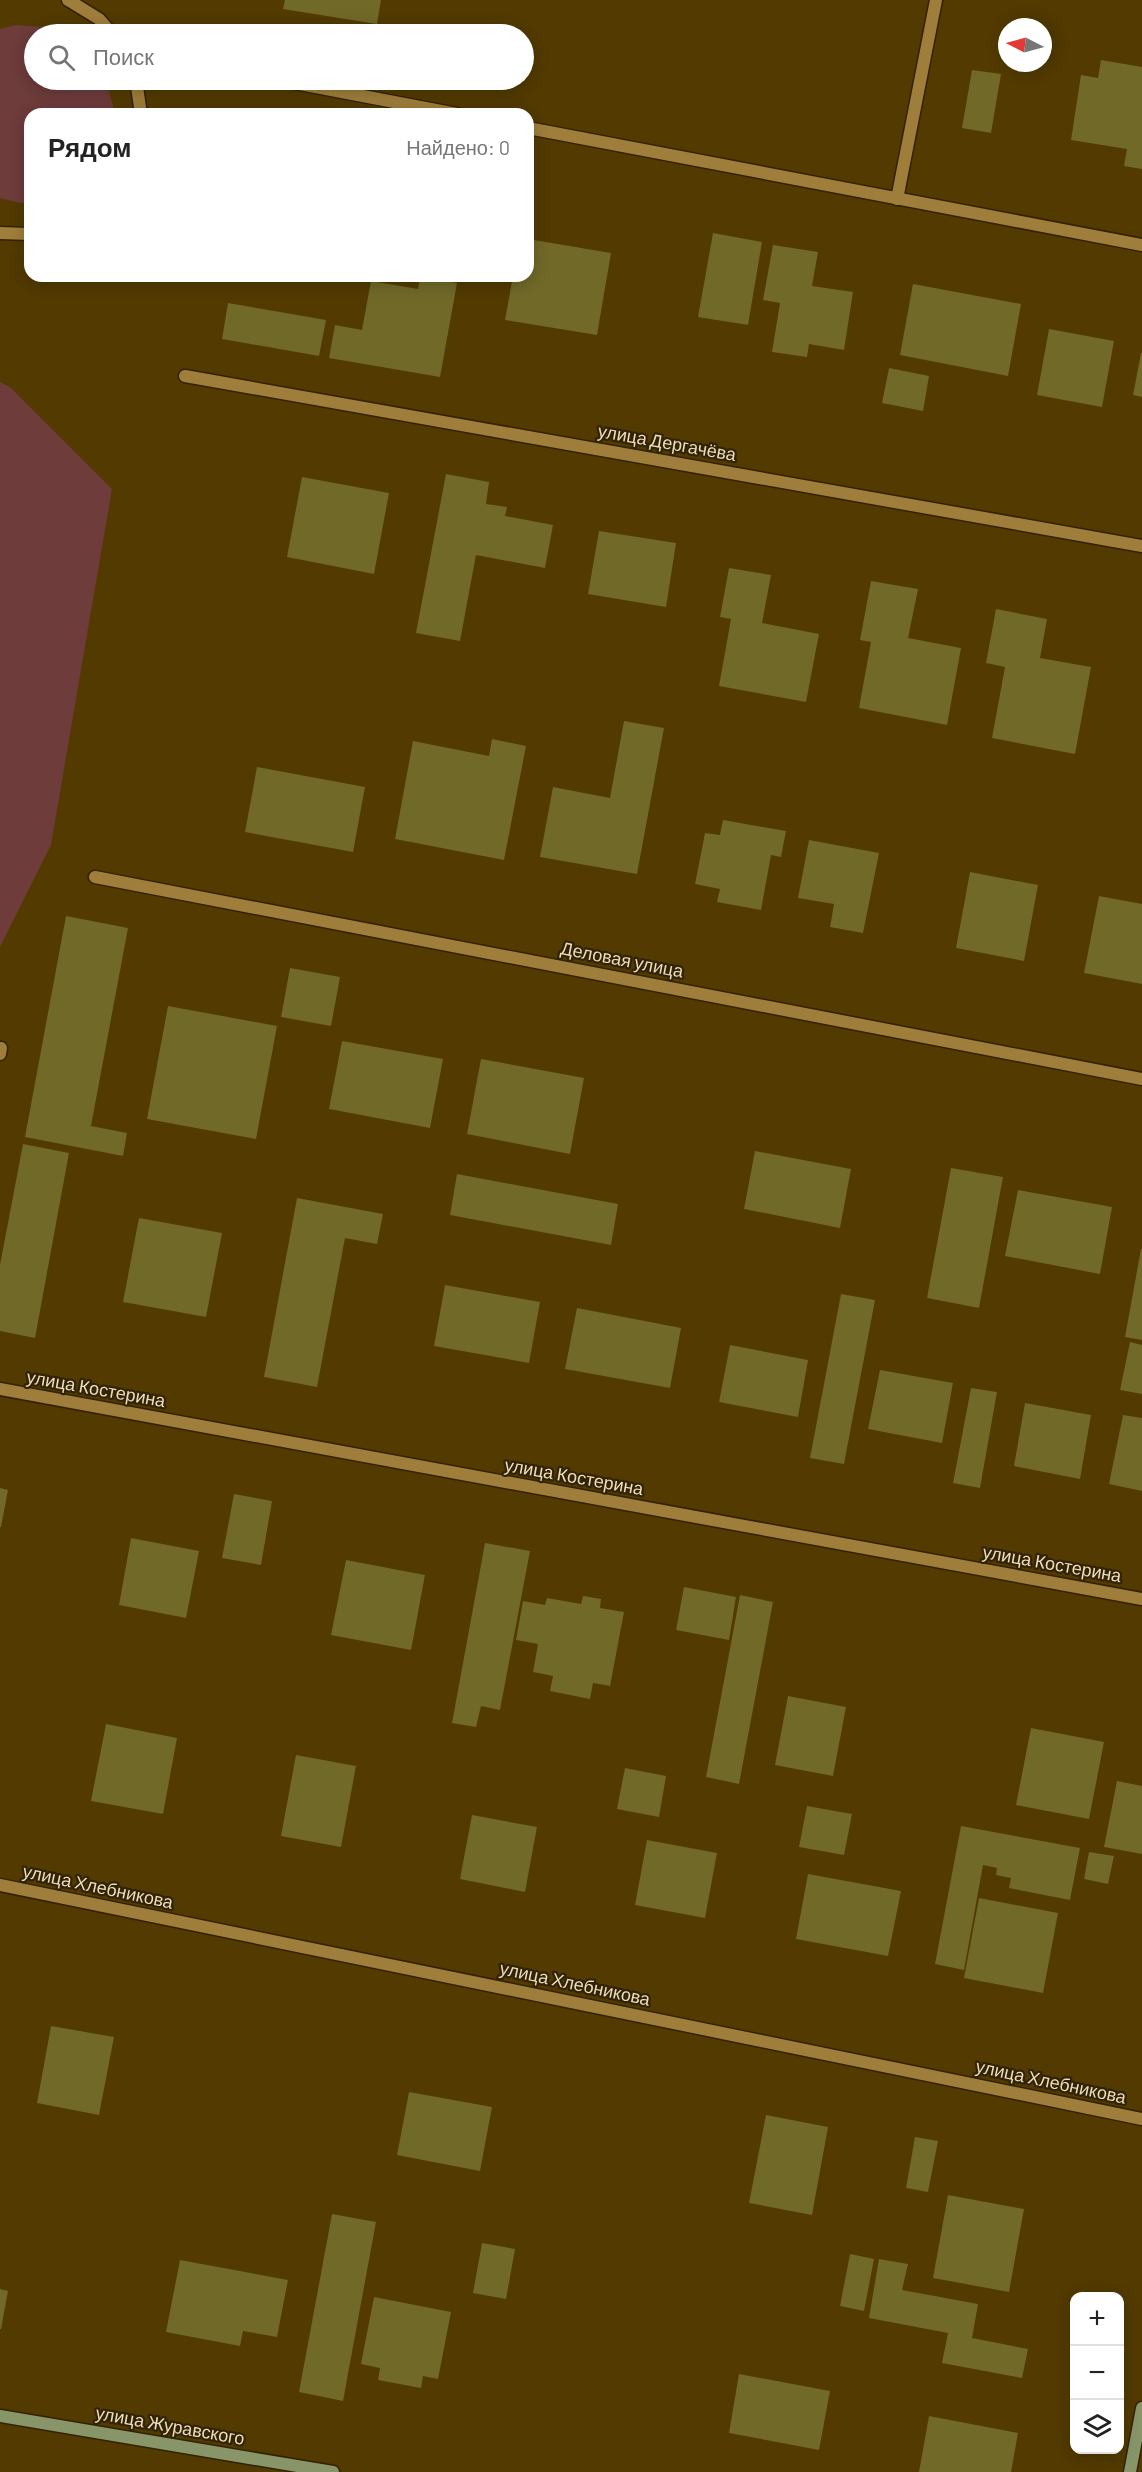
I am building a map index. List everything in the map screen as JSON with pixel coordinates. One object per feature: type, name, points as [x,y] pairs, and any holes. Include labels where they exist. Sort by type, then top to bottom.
[{"type":"street","points":[[68,0],[103,24]]},
{"type":"street","points":[[897,199],[936,0]]},
{"type":"street","points":[[137,90],[140,108]]},
{"type":"street","points":[[331,90],[426,108]]},
{"type":"street","points":[[534,129],[1142,245]]},
{"type":"street","points":[[0,233],[24,234]]},
{"type":"street","name":"улица Дергачёва","points":[[185,376],[1142,546]]},
{"type":"street","name":"Деловая улица","points":[[95,877],[1142,1079]]},
{"type":"street","name":"улица Костерина","points":[[0,1389],[1142,1599]]},
{"type":"street","name":"улица Хлебникова","points":[[0,1885],[1142,2119]]},
{"type":"street","points":[[1130,2472],[1142,2408]]},
{"type":"street","name":"улица Журавского","points":[[0,2416],[333,2472]]},
{"type":"shaded area","points":[[24,26],[24,90],[109,90],[113,108],[24,108],[24,203],[0,198],[0,29]]},
{"type":"shaded area","points":[[0,382],[10,387],[112,489],[51,845],[0,947]]},
{"type":"building","points":[[285,0],[381,0],[377,24],[283,9]]},
{"type":"building","points":[[1101,60],[1142,67],[1142,169],[1124,166],[1127,149],[1071,140],[1081,75],[1098,78]]},
{"type":"building","points":[[972,70],[1001,74],[991,133],[962,128]]},
{"type":"building","points":[[713,233],[762,242],[748,325],[698,317]]},
{"type":"building","points":[[534,240],[611,253],[597,335],[505,320],[512,282],[534,282]]},
{"type":"building","points":[[773,245],[818,252],[812,286],[853,292],[844,350],[809,344],[807,357],[772,352],[780,303],[763,300]]},
{"type":"building","points":[[371,282],[418,289],[419,282],[457,283],[440,377],[329,358],[335,325],[362,330]]},
{"type":"building","points":[[913,284],[1021,304],[1008,376],[900,355]]},
{"type":"building","points":[[228,303],[326,320],[319,356],[222,339]]},
{"type":"building","points":[[1049,329],[1114,341],[1102,407],[1037,395]]},
{"type":"building","points":[[1142,353],[1142,397],[1133,395]]},
{"type":"building","points":[[889,368],[929,376],[923,411],[882,403]]},
{"type":"building","points":[[446,474],[489,482],[486,504],[507,507],[505,516],[553,525],[545,568],[476,555],[460,641],[416,633]]},
{"type":"building","points":[[302,477],[389,493],[374,574],[287,557]]},
{"type":"building","points":[[599,531],[676,543],[666,607],[588,594]]},
{"type":"building","points":[[729,568],[771,575],[762,623],[819,634],[806,702],[719,686],[731,619],[720,617]]},
{"type":"building","points":[[871,581],[918,589],[908,638],[961,648],[947,725],[859,708],[871,642],[860,640]]},
{"type":"building","points":[[996,609],[1047,619],[1040,658],[1091,667],[1075,754],[992,738],[1005,667],[986,663]]},
{"type":"building","points":[[624,721],[664,728],[637,874],[540,857],[553,787],[610,798]]},
{"type":"building","points":[[492,739],[526,746],[504,860],[395,839],[413,741],[489,756]]},
{"type":"building","points":[[257,767],[365,787],[353,852],[245,832]]},
{"type":"building","points":[[723,820],[786,831],[781,857],[771,855],[761,910],[717,902],[720,889],[695,884],[705,833],[720,835]]},
{"type":"building","points":[[809,840],[879,853],[863,933],[830,927],[834,904],[798,898]]},
{"type":"building","points":[[970,872],[1038,885],[1024,961],[956,948]]},
{"type":"building","points":[[1099,896],[1142,904],[1142,984],[1084,973]]},
{"type":"building","points":[[66,916],[128,928],[91,1126],[127,1133],[123,1156],[25,1137]]},
{"type":"building","points":[[290,968],[340,977],[331,1026],[281,1017]]},
{"type":"building","points":[[168,1006],[277,1026],[256,1139],[147,1119]]},
{"type":"building","points":[[342,1041],[443,1059],[430,1128],[329,1109]]},
{"type":"building","points":[[481,1059],[584,1078],[570,1154],[467,1134]]},
{"type":"building","points":[[23,1144],[69,1153],[35,1338],[0,1331],[0,1265]]},
{"type":"building","points":[[755,1151],[851,1169],[840,1228],[744,1209]]},
{"type":"building","points":[[951,1168],[1003,1177],[979,1308],[927,1298]]},
{"type":"building","points":[[457,1174],[618,1204],[611,1245],[450,1215]]},
{"type":"building","points":[[1018,1190],[1112,1207],[1100,1274],[1005,1256]]},
{"type":"building","points":[[297,1198],[383,1214],[377,1244],[345,1238],[317,1387],[264,1377]]},
{"type":"building","points":[[139,1218],[222,1233],[206,1317],[123,1302]]},
{"type":"building","points":[[1142,1249],[1142,1340],[1125,1337]]},
{"type":"building","points":[[445,1285],[540,1302],[529,1363],[434,1346]]},
{"type":"building","points":[[841,1294],[875,1300],[844,1464],[810,1458]]},
{"type":"building","points":[[577,1308],[681,1328],[670,1388],[565,1369]]},
{"type":"building","points":[[1130,1342],[1142,1345],[1142,1394],[1120,1390]]},
{"type":"building","points":[[730,1345],[808,1360],[798,1417],[719,1402]]},
{"type":"building","points":[[880,1370],[953,1383],[942,1443],[868,1429]]},
{"type":"building","points":[[971,1388],[997,1392],[980,1488],[953,1483]]},
{"type":"building","points":[[1025,1403],[1091,1415],[1080,1479],[1014,1466]]},
{"type":"building","points":[[1123,1415],[1142,1418],[1142,1491],[1109,1484]]},
{"type":"building","points":[[0,1488],[8,1490],[1,1527],[0,1527]]},
{"type":"building","points":[[234,1494],[272,1501],[261,1565],[222,1558]]},
{"type":"building","points":[[131,1538],[199,1551],[186,1618],[119,1605]]},
{"type":"building","points":[[485,1543],[530,1551],[500,1710],[481,1706],[476,1727],[452,1723]]},
{"type":"building","points":[[346,1560],[425,1575],[411,1650],[331,1635]]},
{"type":"building","points":[[684,1587],[736,1597],[729,1640],[676,1630]]},
{"type":"building","points":[[740,1595],[773,1602],[739,1784],[706,1777]]},
{"type":"building","points":[[583,1596],[601,1599],[600,1608],[624,1612],[610,1686],[593,1683],[590,1699],[550,1691],[553,1676],[533,1672],[538,1644],[516,1640],[523,1601],[545,1605],[547,1598],[581,1604]]},
{"type":"building","points":[[788,1696],[846,1707],[833,1776],[775,1765]]},
{"type":"building","points":[[106,1724],[177,1738],[163,1814],[91,1801]]},
{"type":"building","points":[[1031,1728],[1104,1742],[1089,1819],[1016,1805]]},
{"type":"building","points":[[296,1755],[356,1766],[341,1847],[281,1836]]},
{"type":"building","points":[[625,1768],[666,1776],[659,1817],[617,1809]]},
{"type":"building","points":[[1117,1781],[1142,1786],[1142,1854],[1104,1847]]},
{"type":"building","points":[[807,1806],[852,1814],[844,1855],[799,1847]]},
{"type":"building","points":[[472,1815],[537,1827],[525,1892],[460,1879]]},
{"type":"building","points":[[961,1826],[1080,1848],[1070,1900],[1009,1888],[1011,1878],[996,1875],[997,1868],[983,1865],[964,1970],[935,1964]]},
{"type":"building","points":[[647,1840],[717,1853],[705,1918],[635,1905]]},
{"type":"building","points":[[1089,1852],[1114,1856],[1108,1884],[1084,1879]]},
{"type":"building","points":[[808,1874],[901,1891],[888,1956],[796,1939]]},
{"type":"building","points":[[979,1898],[1058,1913],[1043,1993],[964,1978]]},
{"type":"building","points":[[51,2026],[114,2037],[99,2115],[37,2103]]},
{"type":"building","points":[[409,2092],[492,2107],[480,2171],[397,2155]]},
{"type":"building","points":[[766,2115],[828,2127],[812,2215],[749,2203]]},
{"type":"building","points":[[915,2137],[938,2141],[928,2192],[906,2188]]},
{"type":"building","points":[[948,2195],[1024,2209],[1009,2292],[933,2278]]},
{"type":"building","points":[[332,2214],[376,2222],[343,2401],[299,2392]]},
{"type":"building","points":[[482,2243],[515,2249],[506,2299],[473,2293]]},
{"type":"building","points":[[850,2254],[874,2259],[864,2311],[840,2306]]},
{"type":"building","points":[[879,2259],[908,2264],[902,2290],[978,2304],[972,2338],[1028,2349],[1022,2378],[942,2363],[948,2333],[869,2318]]},
{"type":"building","points":[[180,2260],[288,2280],[277,2337],[243,2331],[240,2346],[166,2332]]},
{"type":"building","points":[[0,2289],[8,2291],[1,2329],[0,2329]]},
{"type":"building","points":[[374,2297],[451,2312],[438,2379],[423,2376],[421,2388],[378,2380],[380,2368],[361,2364]]},
{"type":"building","points":[[739,2374],[830,2391],[819,2450],[729,2433]]},
{"type":"building","points":[[929,2416],[1018,2433],[1011,2472],[919,2472]]}]
